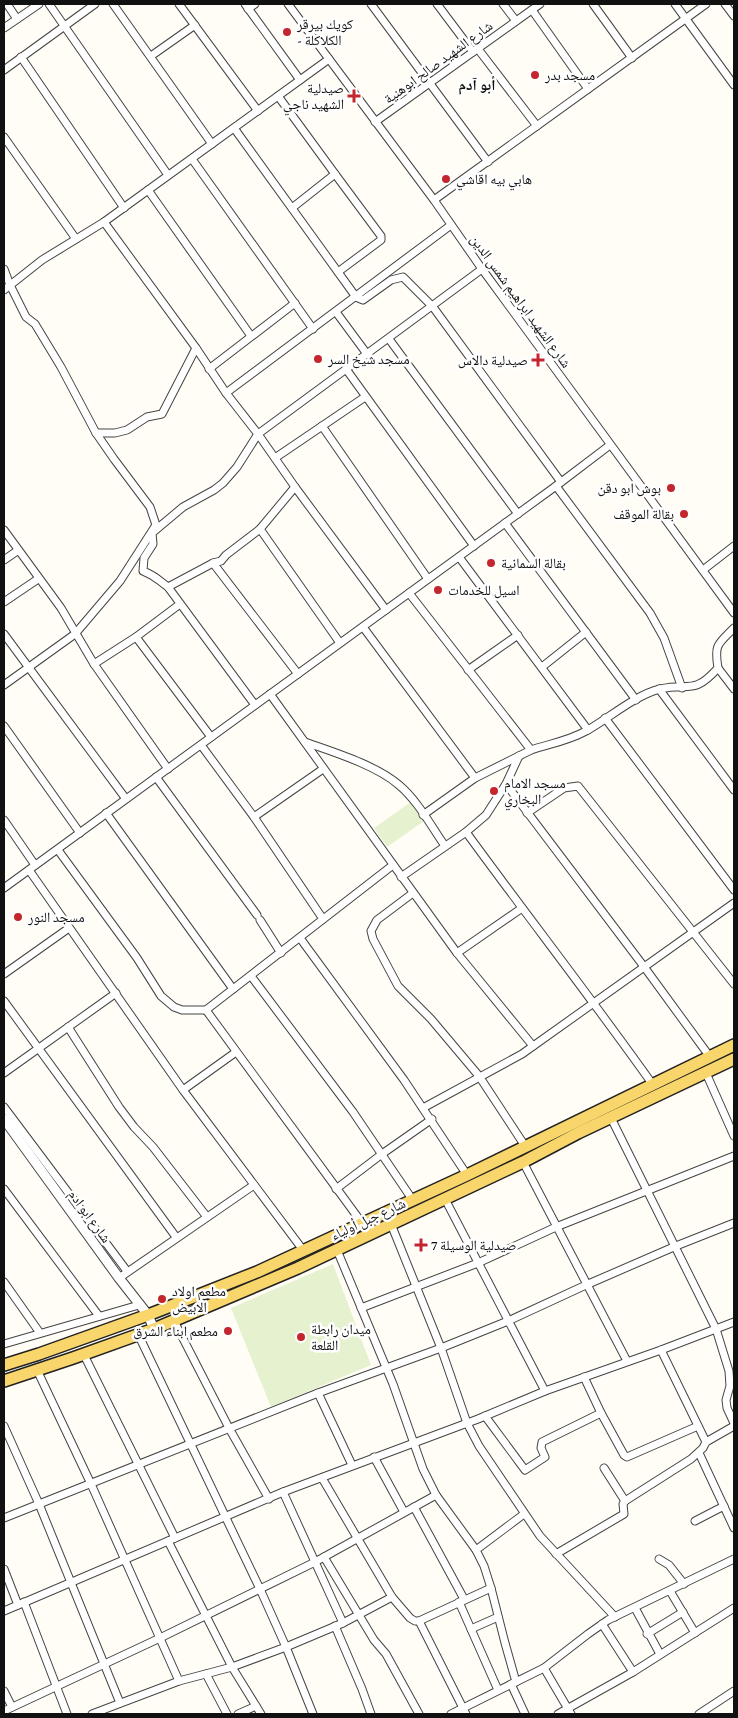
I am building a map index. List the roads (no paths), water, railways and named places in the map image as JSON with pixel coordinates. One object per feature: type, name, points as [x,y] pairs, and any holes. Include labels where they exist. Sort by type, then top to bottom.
[{"type":"main road","name":"شارع جبل أولياء","points":[[4,1365],[220,1288],[467,1174],[734,1045]]},
{"type":"main road","name":"شارع جبل أولياء","points":[[4,1381],[84,1355],[154,1329],[280,1276],[523,1162],[578,1133],[734,1059]]},
{"type":"street","points":[[7,4],[17,19]]},
{"type":"street","points":[[4,28],[39,4]]},
{"type":"street","points":[[49,4],[168,175]]},
{"type":"street","points":[[4,70],[95,4]]},
{"type":"street","points":[[113,4],[212,144]]},
{"type":"street","points":[[179,4],[258,111]]},
{"type":"street","points":[[255,4],[246,6],[300,80]]},
{"type":"street","name":"شارع الشهيد ابراهيم شمس الدين","points":[[288,4],[434,200],[482,269],[734,613]]},
{"type":"street","points":[[371,4],[488,162]]},
{"type":"street","points":[[437,4],[537,126]]},
{"type":"street","points":[[503,4],[516,21]]},
{"type":"street","name":"شارع الشهيد صالح ابوهنية","points":[[375,122],[540,4]]},
{"type":"street","points":[[594,4],[632,58]]},
{"type":"street","points":[[675,4],[734,85]]},
{"type":"street","points":[[434,200],[706,4]]},
{"type":"street","points":[[725,4],[734,16]]},
{"type":"street","points":[[532,10],[588,89]]},
{"type":"street","points":[[151,56],[195,25]]},
{"type":"street","points":[[21,57],[124,208]]},
{"type":"street","points":[[7,288],[42,260],[124,208],[329,59]]},
{"type":"street","points":[[278,96],[382,238],[338,272]]},
{"type":"street","points":[[234,128],[356,297],[363,300],[391,280],[403,277],[433,307],[650,613],[664,638],[682,688]]},
{"type":"street","points":[[4,137],[76,239]]},
{"type":"street","points":[[192,159],[313,329]]},
{"type":"street","points":[[292,208],[334,174]]},
{"type":"street","points":[[148,190],[251,336]]},
{"type":"street","points":[[104,222],[196,348],[226,393],[386,610]]},
{"type":"street","points":[[226,393],[451,225]]},
{"type":"street","points":[[4,269],[7,288],[26,316],[35,324],[61,367],[96,433],[153,512],[156,525],[120,581],[76,634],[4,684]]},
{"type":"street","points":[[255,705],[168,587],[158,577],[143,571],[144,558],[152,544],[152,533],[182,507],[223,483],[238,467],[258,434],[433,307],[482,269]]},
{"type":"street","points":[[209,369],[295,303]]},
{"type":"street","points":[[336,312],[367,354]]},
{"type":"street","points":[[389,339],[518,514]]},
{"type":"street","points":[[96,433],[115,433],[127,430],[147,417],[162,414],[196,348]]},
{"type":"street","points":[[346,369],[474,546]]},
{"type":"street","points":[[275,458],[365,397]]},
{"type":"street","points":[[322,426],[428,579]]},
{"type":"street","points":[[4,888],[610,445]]},
{"type":"street","points":[[168,587],[213,563],[221,561],[226,554],[260,529],[295,487]]},
{"type":"street","points":[[505,523],[636,700]]},
{"type":"street","points":[[260,529],[340,643]]},
{"type":"street","points":[[4,530],[60,608],[94,664],[168,769]]},
{"type":"street","points":[[703,570],[731,548],[734,558]]},
{"type":"street","points":[[4,560],[17,550]]},
{"type":"street","points":[[459,557],[588,730]]},
{"type":"street","points":[[213,563],[298,674]]},
{"type":"street","points":[[4,602],[38,578]]},
{"type":"street","points":[[409,593],[531,750]]},
{"type":"street","points":[[94,664],[136,637],[180,604]]},
{"type":"street","points":[[363,627],[475,778]]},
{"type":"street","points":[[734,628],[718,644],[716,650],[718,668],[734,689]]},
{"type":"street","points":[[542,667],[586,632]]},
{"type":"street","points":[[4,634],[126,799]]},
{"type":"street","points":[[468,670],[518,635]]},
{"type":"street","points":[[136,637],[211,737]]},
{"type":"street","points":[[423,815],[475,778],[518,756],[531,750],[561,742],[588,730],[636,700],[659,689],[692,687],[701,684],[718,668]]},
{"type":"street","points":[[659,689],[734,790]]},
{"type":"street","points":[[270,694],[457,953],[533,1046]]},
{"type":"street","points":[[605,718],[734,890]]},
{"type":"street","points":[[4,726],[80,833]]},
{"type":"street","points":[[304,742],[337,753],[398,784],[408,794],[445,846]]},
{"type":"street","points":[[201,744],[254,817],[323,919]]},
{"type":"street","points":[[402,877],[466,832],[486,815],[506,784],[518,756]]},
{"type":"street","points":[[254,817],[324,769]]},
{"type":"street","points":[[156,777],[258,918],[281,953]]},
{"type":"street","points":[[506,784],[710,1057]]},
{"type":"street","points":[[527,813],[564,788],[578,786],[734,984]]},
{"type":"street","points":[[106,813],[233,990]]},
{"type":"street","points":[[4,820],[69,928],[183,1090],[303,1250]]},
{"type":"street","points":[[466,832],[594,1002],[653,1085]]},
{"type":"street","points":[[58,850],[137,958],[162,996],[174,1007],[182,1010],[206,1010],[393,865]]},
{"type":"street","points":[[413,893],[377,920],[371,931],[373,939],[398,986],[431,1019],[479,1076],[525,1146]]},
{"type":"street","points":[[424,1108],[522,1054],[734,903]]},
{"type":"street","points":[[457,953],[522,908]]},
{"type":"street","points":[[4,974],[69,928]]},
{"type":"street","points":[[300,938],[432,1119],[467,1174]]},
{"type":"street","points":[[251,976],[353,1112],[412,1199]]},
{"type":"street","points":[[4,1073],[116,993]]},
{"type":"street","points":[[4,1001],[37,1049],[176,1237]]},
{"type":"street","points":[[206,1010],[362,1223]]},
{"type":"street","points":[[68,1027],[119,1108],[153,1147],[207,1217]]},
{"type":"street","points":[[183,1090],[236,1052]]},
{"type":"street","points":[[706,1073],[734,1136]]},
{"type":"street","points":[[4,1107],[127,1271]]},
{"type":"street","points":[[556,1554],[623,1515],[623,1504],[625,1501],[684,1464],[699,1453],[706,1442],[734,1425],[726,1400],[732,1385],[716,1329],[611,1118]]},
{"type":"street","name":"شارع ابو ادم","points":[[4,1119],[118,1278],[148,1315],[154,1329]]},
{"type":"street","points":[[336,1189],[432,1119]]},
{"type":"street","points":[[361,1308],[478,1263],[556,1227],[647,1189],[734,1156]]},
{"type":"street","points":[[523,1162],[628,1361]]},
{"type":"street","points":[[118,1278],[254,1184]]},
{"type":"street","points":[[4,1189],[99,1316]]},
{"type":"street","points":[[445,1199],[545,1391]]},
{"type":"street","points":[[4,1518],[229,1428],[508,1321],[586,1284],[734,1223]]},
{"type":"street","points":[[391,1224],[441,1348],[467,1423],[479,1446],[524,1514],[556,1554],[615,1617]]},
{"type":"street","points":[[337,1250],[386,1368],[423,1469],[436,1495],[476,1550],[491,1588],[514,1683],[525,1714]]},
{"type":"street","points":[[4,1282],[40,1333]]},
{"type":"street","points":[[4,1344],[139,1305]]},
{"type":"street","points":[[174,1321],[229,1428],[269,1499]]},
{"type":"street","points":[[4,1611],[283,1492],[467,1423],[545,1391],[734,1322]]},
{"type":"street","points":[[138,1334],[191,1443],[224,1518],[260,1589],[313,1714]]},
{"type":"street","points":[[661,1350],[706,1442]]},
{"type":"street","points":[[84,1355],[139,1464],[206,1615],[232,1667],[261,1714]]},
{"type":"street","points":[[37,1370],[91,1484],[179,1681]]},
{"type":"street","points":[[584,1377],[601,1413],[624,1455],[627,1457],[698,1426]]},
{"type":"street","points":[[318,1394],[352,1465]]},
{"type":"street","points":[[485,1416],[525,1470],[545,1457],[541,1445],[542,1442],[601,1413]]},
{"type":"street","points":[[4,1426],[39,1504],[120,1703]]},
{"type":"street","points":[[699,1453],[734,1528]]},
{"type":"street","points":[[374,1457],[404,1512]]},
{"type":"street","points":[[604,1468],[625,1501]]},
{"type":"street","points":[[322,1478],[392,1597],[410,1618],[419,1622],[464,1711]]},
{"type":"street","points":[[283,1492],[343,1622]]},
{"type":"street","points":[[4,1711],[160,1638],[315,1562],[436,1495]]},
{"type":"street","points":[[695,1521],[724,1506]]},
{"type":"street","points":[[414,1507],[462,1600],[471,1629],[498,1690]]},
{"type":"street","points":[[476,1550],[524,1514]]},
{"type":"street","points":[[324,1557],[374,1640],[386,1654],[419,1714]]},
{"type":"street","points":[[659,1559],[668,1565],[684,1584]]},
{"type":"street","points":[[451,1714],[464,1711],[498,1690],[544,1668],[602,1624],[734,1559]]},
{"type":"street","points":[[4,1569],[57,1686],[67,1714]]},
{"type":"street","points":[[419,1622],[462,1600],[491,1588]]},
{"type":"street","points":[[670,1591],[695,1633]]},
{"type":"street","points":[[92,1714],[104,1712],[120,1703],[179,1681],[232,1667],[286,1647],[335,1626],[392,1597]]},
{"type":"street","points":[[635,1608],[647,1634],[660,1654]]},
{"type":"street","points":[[558,1714],[570,1712],[734,1608]]},
{"type":"street","points":[[647,1634],[683,1612]]},
{"type":"street","points":[[471,1629],[498,1617]]},
{"type":"street","points":[[602,1624],[633,1672]]},
{"type":"street","points":[[335,1626],[371,1714]]},
{"type":"street","points":[[544,1668],[570,1712]]},
{"type":"street","points":[[206,1674],[227,1714]]},
{"type":"street","points":[[4,1691],[12,1707]]},
{"type":"street","points":[[699,1714],[734,1691]]},
{"type":"street","points":[[238,1714],[256,1706]]},
{"type":"place","name":"كويك بيرقر - الكلاكلة","points":[[287,32]]},
{"type":"place","name":"مسجد بدر","points":[[535,75]]},
{"type":"place","name":"صيدلية الشهيد ناجي","points":[[354,96]]},
{"type":"place","name":"هابي بيه اقاشي","points":[[446,179]]},
{"type":"place","name":"مسجد شيخ السر","points":[[318,359]]},
{"type":"place","name":"صيدلية دالاس","points":[[538,360]]},
{"type":"place","name":"بوش ابو دقن","points":[[671,488]]},
{"type":"place","name":"بقالة الموقف","points":[[684,514]]},
{"type":"place","name":"بقالة السمانية","points":[[491,563]]},
{"type":"place","name":"اسيل للخدمات","points":[[438,590]]},
{"type":"place","name":"مسجد الامام البخاري","points":[[494,791]]},
{"type":"place","name":"مسجد النور","points":[[18,917]]},
{"type":"place","name":"صيدلية الوسيلة 7","points":[[421,1245]]},
{"type":"place","name":"مطعم اولاد الابيض","points":[[162,1299]]},
{"type":"place","name":"مطعم ابناء الشرق","points":[[228,1331]]},
{"type":"place","name":"ميدان رابطة القلعة","points":[[301,1337]]},
{"type":"district","name":"أبو آدم","points":[[477,85]]}]
